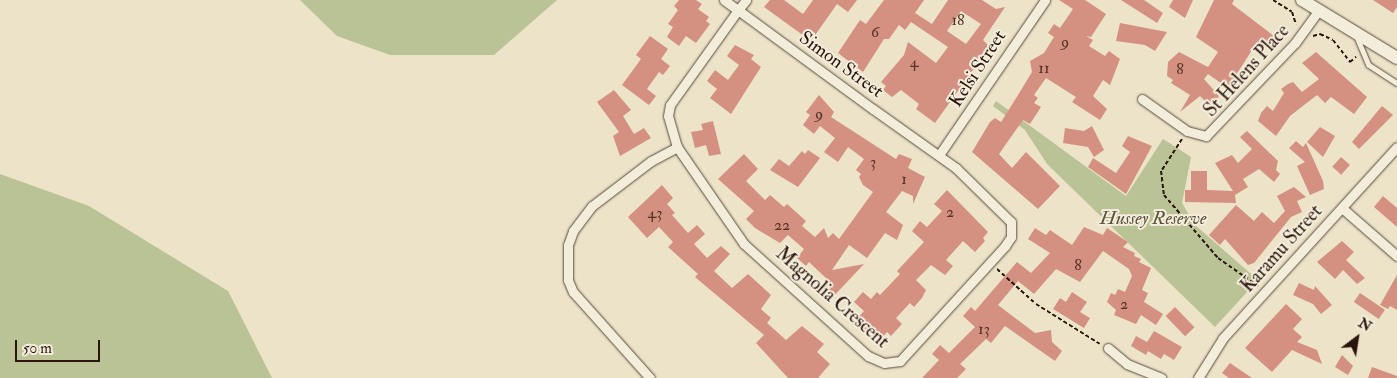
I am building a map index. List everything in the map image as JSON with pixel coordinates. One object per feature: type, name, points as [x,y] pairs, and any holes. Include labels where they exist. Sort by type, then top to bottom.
[{"type":"street","name":"Simon Street","points":[[724,0],[939,155]]},
{"type":"street","name":"Magnolia Crescent","points":[[746,0],[670,105],[668,116],[677,146],[738,237],[876,360],[892,364],[905,357],[1011,237],[1011,222],[1000,207],[939,155]]},
{"type":"street","name":"Kelsi Street","points":[[939,155],[1045,0]]},
{"type":"street","points":[[1302,0],[1397,58]]},
{"type":"street","name":"St Helens Place","points":[[1142,99],[1198,137],[1214,131],[1295,43],[1318,11]]},
{"type":"street","points":[[650,378],[573,292],[568,280],[568,245],[572,231],[592,206],[677,146]]},
{"type":"street","name":"Karamu Street","points":[[1198,378],[1219,344],[1397,146]]},
{"type":"street","points":[[1342,208],[1397,256]]},
{"type":"street","points":[[1108,348],[1127,364],[1161,378]]},
{"type":"lane","points":[[1354,32],[1370,65],[1397,83]]},
{"type":"path","points":[[1273,0],[1292,12],[1299,27]]},
{"type":"path","points":[[1310,34],[1326,36],[1350,62],[1355,58]]},
{"type":"path","points":[[1188,131],[1161,170],[1164,195],[1218,258],[1265,292]]},
{"type":"path","points":[[990,263],[1036,304],[1108,348]]},
{"type":"green space","points":[[300,0],[557,0],[494,55],[390,55],[337,36]]},
{"type":"green space","name":"Hussey Reserve","points":[[996,101],[1126,196],[1163,139],[1191,157],[1182,203],[1195,225],[1258,280],[1215,327],[1047,164],[1025,130],[993,106]]},
{"type":"green space","points":[[0,174],[89,206],[228,291],[272,378],[0,378]]},
{"type":"building","points":[[679,0],[696,0],[702,4],[698,9],[709,17],[706,21],[710,24],[696,43],[686,36],[679,46],[667,37],[673,27],[668,24],[678,10],[674,6]]},
{"type":"building","points":[[770,0],[784,0],[803,14],[813,0],[857,0],[848,12],[837,4],[811,41],[764,7]]},
{"type":"building","points":[[884,0],[924,0],[915,13],[932,24],[948,0],[982,0],[996,9],[1005,7],[983,40],[988,45],[982,57],[935,123],[916,109],[919,104],[901,90],[892,97],[883,90],[886,86],[881,82],[904,55],[908,42],[936,63],[948,47],[911,22],[905,30],[899,25],[889,39],[884,39],[863,72],[838,53],[860,20],[866,24]],"holes":[[[961,11],[981,24],[966,44],[947,31]]]},
{"type":"building","points":[[1059,0],[1085,0],[1106,14],[1091,37],[1086,36],[1093,40],[1089,46],[1105,56],[1109,51],[1120,59],[1110,85],[1103,80],[1093,96],[1107,109],[1100,120],[1072,102],[1076,97],[1046,78],[1034,95],[1038,98],[1034,103],[1041,107],[1030,124],[1023,120],[999,154],[1012,168],[1026,152],[1060,186],[1038,209],[972,152],[990,122],[995,118],[1001,122],[1032,72],[1030,61],[1044,53],[1054,37],[1048,33],[1054,24],[1060,28],[1073,9]]},
{"type":"building","points":[[1121,0],[1144,0],[1163,13],[1157,23]]},
{"type":"building","points":[[1173,0],[1193,0],[1185,18],[1169,7]]},
{"type":"building","points":[[1214,0],[1234,0],[1232,4],[1274,36],[1267,46],[1257,42],[1228,88],[1208,74],[1204,79],[1219,96],[1212,108],[1200,96],[1180,112],[1190,95],[1171,83],[1173,80],[1167,76],[1168,62],[1179,52],[1208,67],[1218,52],[1196,37]]},
{"type":"building","points":[[1373,0],[1397,0],[1397,7],[1393,13]]},
{"type":"building","points":[[1120,23],[1167,32],[1155,51],[1145,45],[1116,41]]},
{"type":"building","points":[[650,36],[668,49],[661,59],[670,66],[663,75],[659,72],[647,89],[656,96],[649,105],[622,85],[641,59],[636,55]]},
{"type":"building","points":[[735,45],[754,55],[751,59],[761,67],[731,114],[710,98],[717,89],[707,81],[715,70],[728,80],[739,65],[727,56]]},
{"type":"building","points":[[1316,52],[1367,97],[1354,114],[1331,97],[1325,103],[1317,95],[1290,116],[1276,136],[1258,121],[1261,113],[1267,106],[1273,111],[1284,93],[1281,89],[1288,84],[1293,82],[1302,92],[1319,79],[1302,63]]},
{"type":"building","points":[[614,90],[631,110],[623,116],[634,134],[644,128],[651,138],[620,156],[613,136],[619,132],[597,102]]},
{"type":"building","points":[[819,95],[834,112],[831,117],[896,159],[899,154],[912,159],[908,168],[925,177],[913,204],[913,196],[902,191],[886,212],[903,225],[897,240],[885,233],[867,258],[849,245],[832,270],[864,264],[831,299],[821,289],[829,281],[809,262],[806,266],[797,258],[804,249],[788,235],[780,243],[755,228],[746,219],[754,211],[718,179],[744,154],[758,169],[746,181],[765,200],[770,195],[784,207],[787,204],[806,221],[802,226],[815,237],[824,228],[828,238],[833,233],[839,239],[873,192],[863,185],[859,177],[861,174],[856,170],[864,159],[848,147],[838,162],[824,152],[835,138],[820,126],[814,134],[803,125],[810,115],[806,112]]},
{"type":"building","points":[[1382,106],[1393,115],[1359,149],[1352,142]]},
{"type":"building","points":[[713,121],[721,154],[709,156],[706,145],[695,148],[691,132],[703,130],[701,124]]},
{"type":"building","points":[[1092,126],[1104,150],[1094,157],[1088,147],[1063,143],[1065,128],[1084,131]]},
{"type":"building","points":[[1320,127],[1335,136],[1323,157],[1307,142]]},
{"type":"building","points":[[1247,131],[1278,161],[1276,170],[1280,174],[1274,182],[1259,169],[1243,179],[1248,187],[1235,195],[1236,203],[1185,202],[1185,190],[1191,190],[1191,171],[1207,171],[1207,190],[1233,191],[1215,163],[1232,155],[1238,163],[1252,149],[1240,137]]},
{"type":"building","points":[[1128,136],[1152,146],[1126,194],[1088,167],[1093,158],[1116,173],[1130,152],[1122,146]]},
{"type":"building","points":[[1296,141],[1303,147],[1306,143],[1323,181],[1324,189],[1310,195],[1297,166],[1305,162],[1289,148]]},
{"type":"building","points":[[808,150],[820,158],[798,187],[770,170],[779,159],[789,166],[802,151],[805,154]]},
{"type":"building","points":[[1341,157],[1350,165],[1341,175],[1332,167]]},
{"type":"building","points":[[662,185],[673,198],[667,204],[675,213],[672,215],[688,233],[697,225],[705,234],[694,244],[707,258],[721,246],[730,254],[714,271],[732,288],[748,274],[771,295],[761,309],[771,318],[767,323],[786,340],[802,326],[824,344],[817,352],[830,364],[818,378],[788,378],[756,343],[764,335],[695,277],[698,274],[668,247],[673,242],[659,227],[647,238],[628,217]]},
{"type":"building","points":[[1294,187],[1306,197],[1297,201],[1302,212],[1291,217],[1254,263],[1248,265],[1225,239],[1220,245],[1209,235],[1236,205],[1254,221],[1262,212],[1274,223],[1285,211],[1277,196]]},
{"type":"building","points":[[947,190],[988,232],[983,238],[985,241],[975,252],[963,241],[946,260],[953,266],[945,275],[931,265],[916,280],[926,290],[922,298],[914,307],[910,303],[896,318],[902,324],[891,336],[887,332],[878,342],[855,321],[864,311],[854,302],[863,292],[871,299],[877,292],[880,295],[900,274],[897,271],[924,242],[912,231],[920,221],[927,227],[942,211],[934,204]]},
{"type":"building","points":[[1383,196],[1397,208],[1397,227],[1374,207]]},
{"type":"building","points":[[1084,227],[1103,235],[1107,228],[1128,242],[1123,247],[1135,253],[1134,256],[1141,259],[1139,262],[1151,268],[1142,290],[1148,293],[1144,302],[1163,314],[1156,325],[1141,315],[1136,324],[1114,315],[1116,310],[1107,302],[1111,293],[1115,295],[1118,289],[1125,292],[1132,276],[1129,269],[1103,251],[1080,282],[1056,269],[1034,294],[1018,281],[998,305],[1035,333],[1051,330],[1052,342],[1062,351],[1055,361],[1005,326],[991,343],[986,339],[960,364],[966,369],[957,378],[922,378],[939,360],[932,354],[940,345],[949,353],[975,327],[963,316],[971,307],[975,311],[1017,262],[1031,273],[1050,253],[1028,239],[1035,228],[1046,235],[1050,230],[1072,245]]},
{"type":"building","points":[[1342,241],[1354,252],[1346,260],[1365,278],[1357,284],[1343,270],[1335,279],[1317,262]]},
{"type":"building","points":[[1397,275],[1397,310],[1390,306],[1388,309],[1380,305]]},
{"type":"building","points":[[1299,283],[1314,290],[1315,286],[1332,305],[1321,314],[1313,304],[1293,295]]},
{"type":"building","points":[[1072,292],[1087,302],[1080,312],[1090,318],[1084,328],[1053,309],[1060,298],[1066,302]]},
{"type":"building","points":[[1360,293],[1385,310],[1379,319],[1354,302]]},
{"type":"building","points":[[1286,304],[1302,319],[1293,329],[1302,337],[1297,342],[1317,350],[1322,364],[1292,350],[1272,372],[1245,348]]},
{"type":"building","points":[[1175,307],[1194,327],[1185,336],[1166,316]]},
{"type":"building","points":[[1154,331],[1182,347],[1174,360],[1164,354],[1161,359],[1148,351],[1146,355],[1131,346],[1136,336],[1147,342]]},
{"type":"building","points":[[1342,355],[1353,366],[1348,375],[1335,367]]},
{"type":"building","points":[[1230,363],[1252,378],[1229,378],[1222,373]]},
{"type":"building","points":[[1372,367],[1397,376],[1397,378],[1368,378]]}]
